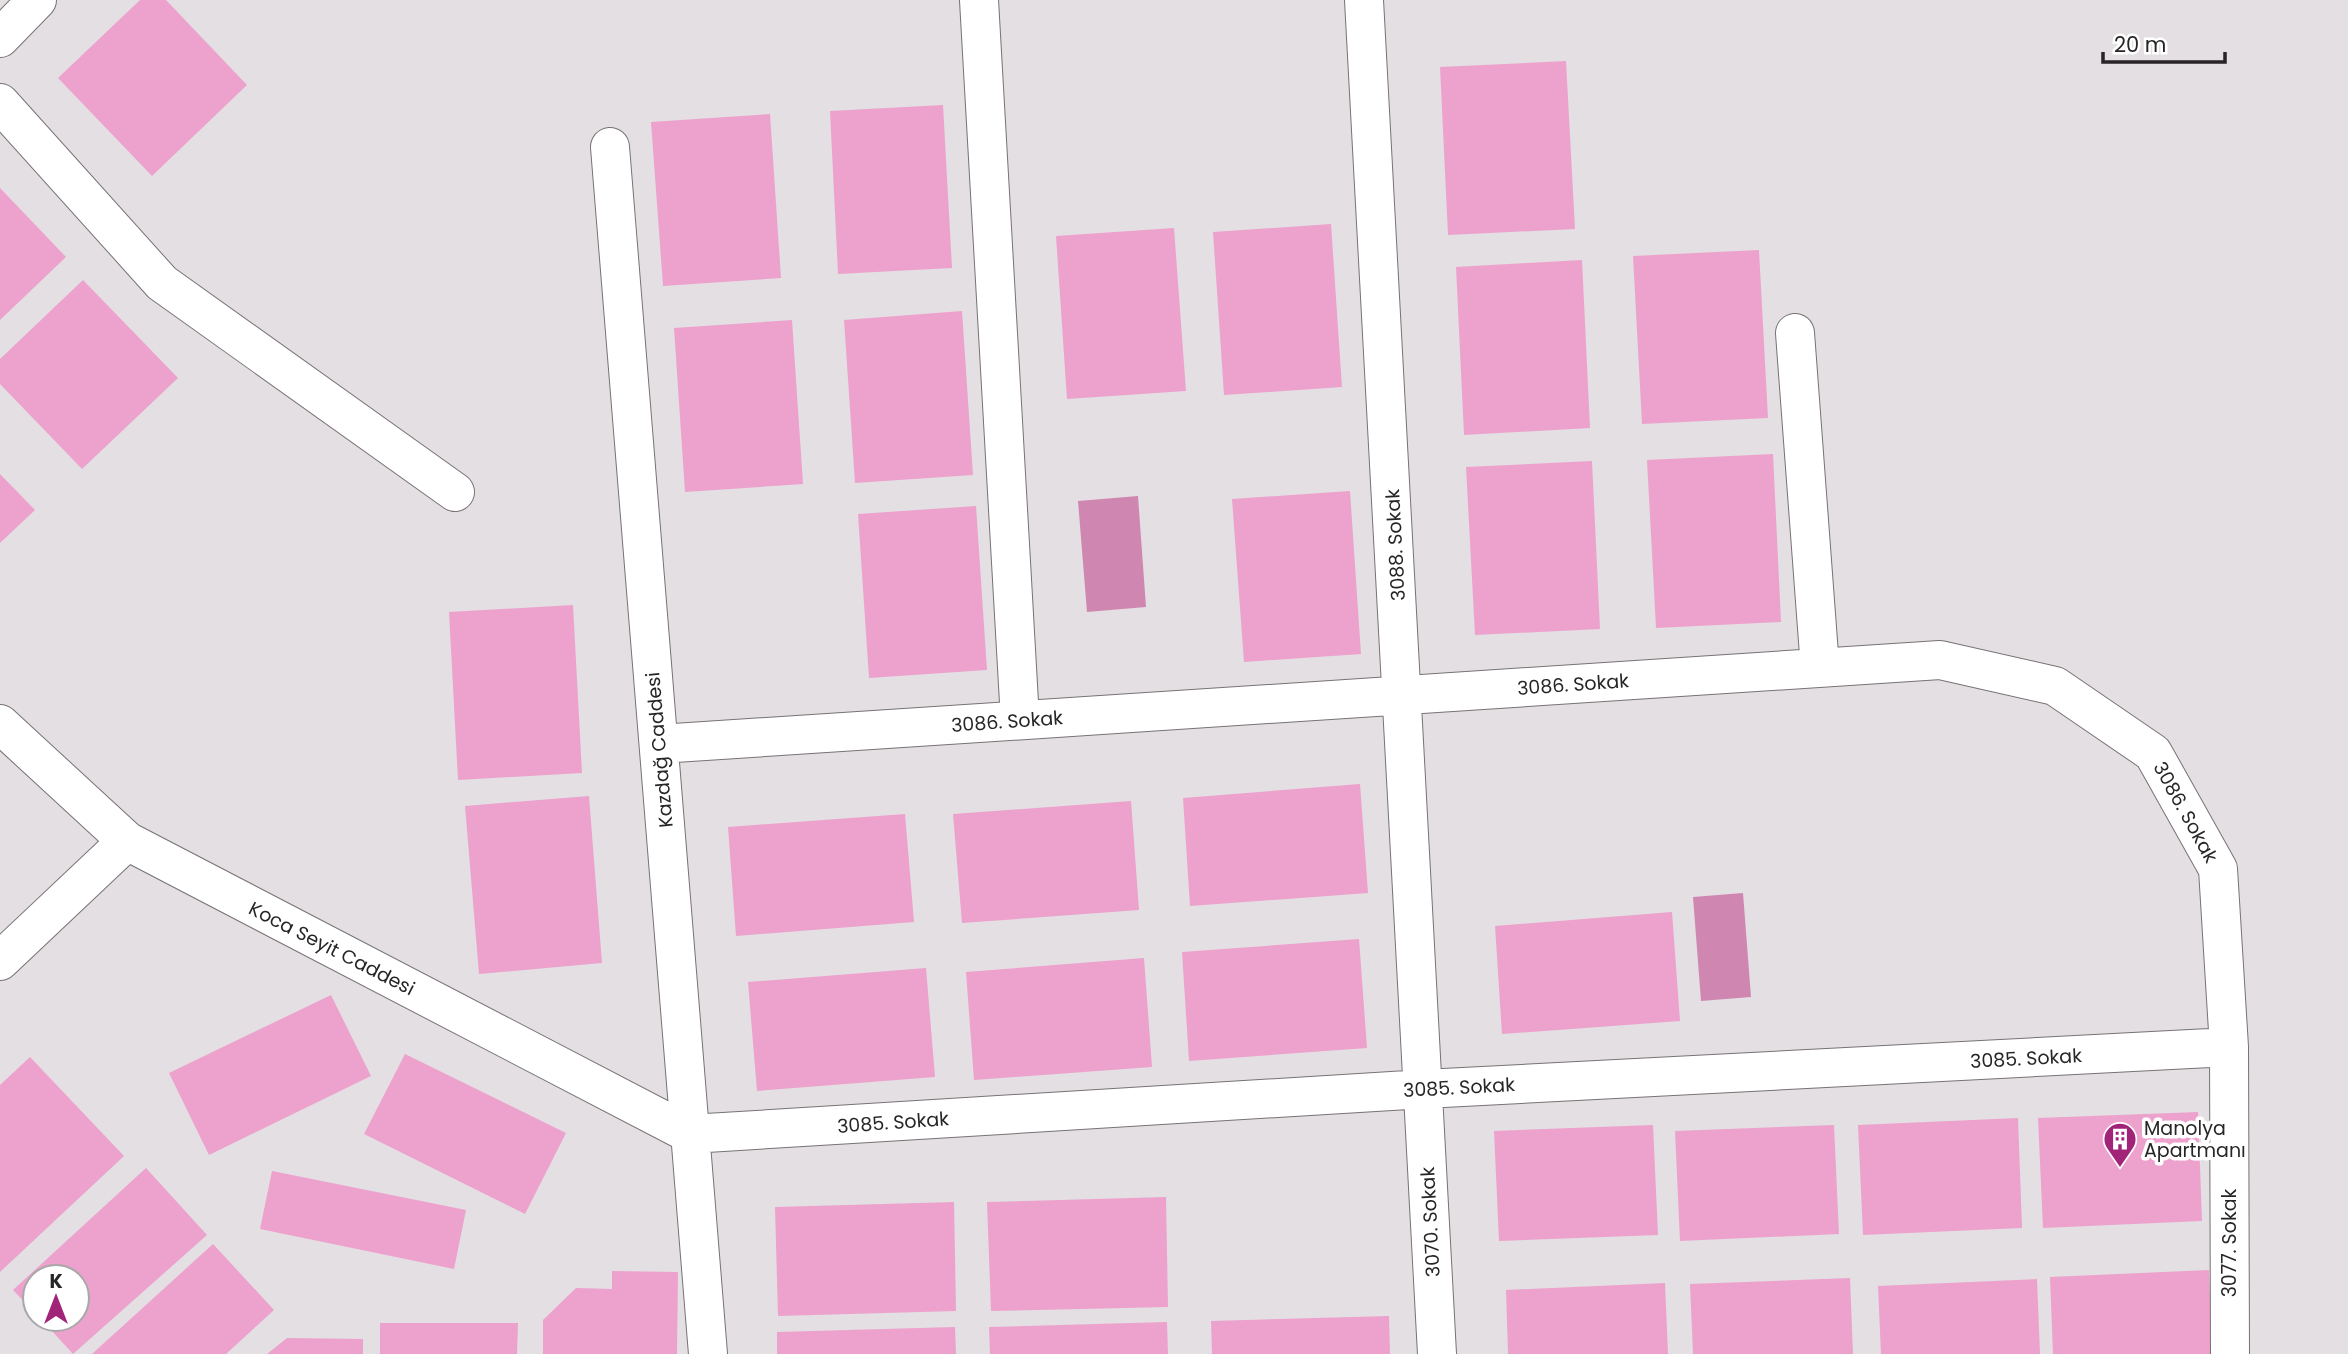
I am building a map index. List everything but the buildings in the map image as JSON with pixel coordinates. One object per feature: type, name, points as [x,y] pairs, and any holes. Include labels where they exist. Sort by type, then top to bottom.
[{"type":"street","points":[[979,0],[1020,720]]},
{"type":"street","name":"3088. Sokak","points":[[1364,0],[1424,1089]]},
{"type":"street","points":[[0,38],[39,1]]},
{"type":"street","points":[[0,103],[162,283],[455,492]]},
{"type":"street","name":"Kazdağ Caddesi","points":[[610,147],[708,1354]]},
{"type":"street","points":[[1795,332],[1820,668]]},
{"type":"street","name":"3086. Sokak","points":[[659,744],[1940,660],[2055,686],[2153,753],[2218,869],[2229,1047]]},
{"type":"street","name":"Koca Seyit Caddesi","points":[[0,724],[127,841],[690,1134]]},
{"type":"street","points":[[0,961],[127,841]]},
{"type":"street","name":"3085. Sokak","points":[[690,1134],[1424,1089],[2229,1047]]},
{"type":"street","name":"3077. Sokak","points":[[2229,1047],[2230,1354]]},
{"type":"street","name":"3070. Sokak","points":[[1424,1089],[1437,1354]]},
{"type":"shaded area","points":[[1138,496],[1146,607],[1087,612],[1078,501]]},
{"type":"shaded area","points":[[1743,893],[1751,997],[1701,1001],[1693,897]]},
{"type":"place","name":"Manolya Apartmanı","points":[[2120,1169]]}]
